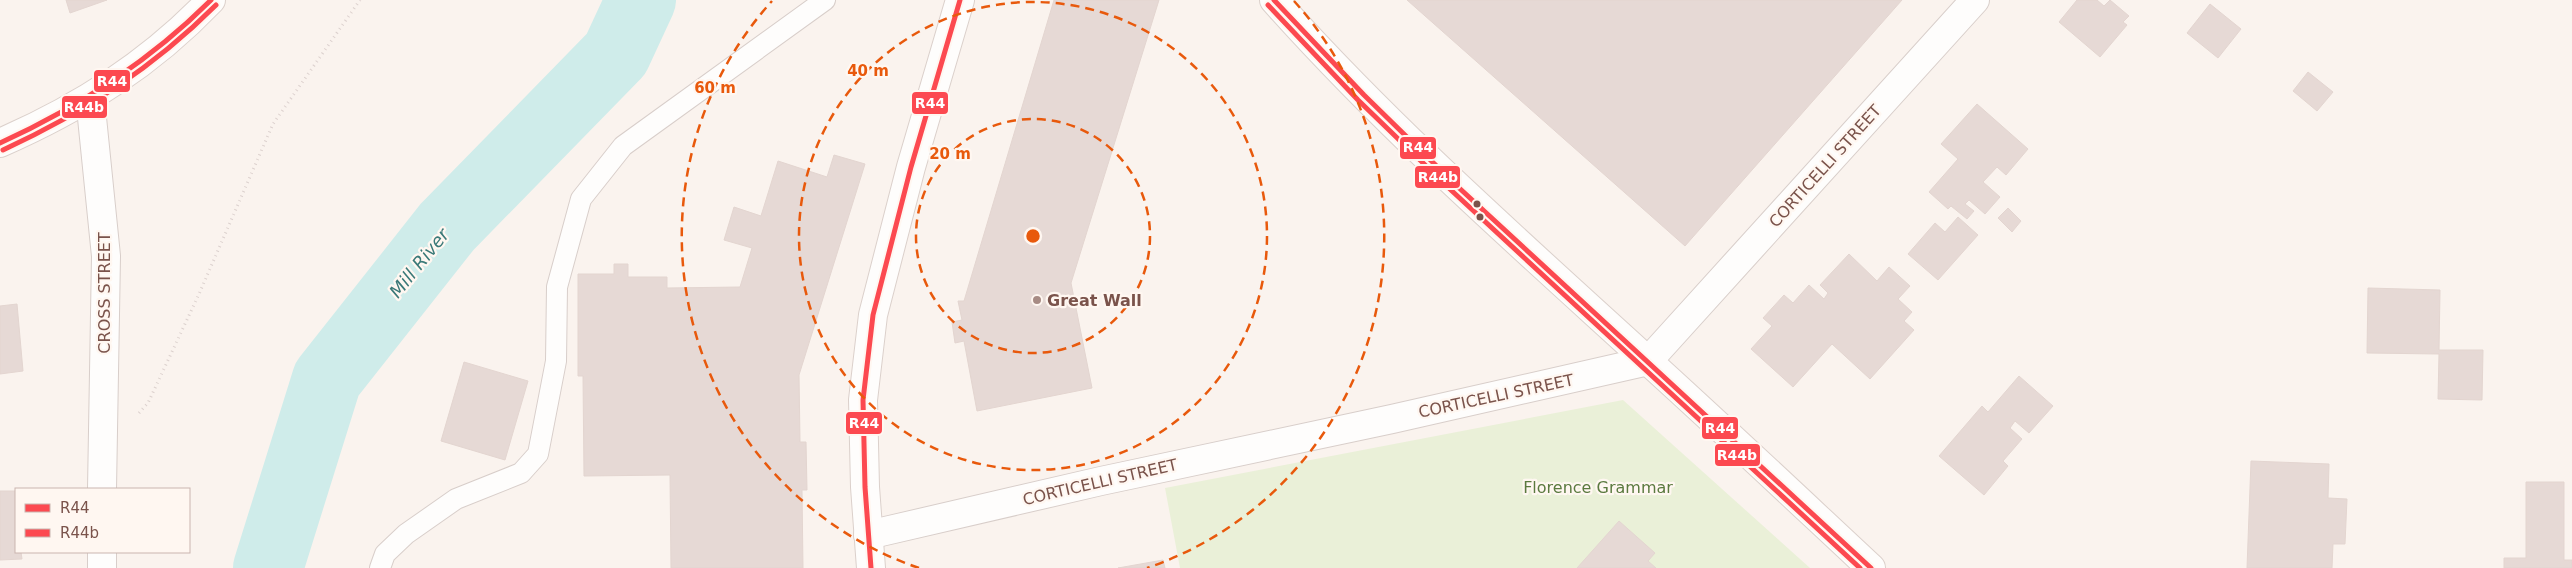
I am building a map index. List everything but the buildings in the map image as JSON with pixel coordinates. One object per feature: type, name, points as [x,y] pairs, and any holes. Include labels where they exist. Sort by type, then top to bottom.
[{"type":"street","points":[[0,142],[43,124],[90,98],[125,75],[172,39],[210,0]]},
{"type":"street","points":[[871,568],[863,400],[872,315],[911,167],[960,0]]},
{"type":"street","points":[[1274,0],[1305,35],[1412,143],[1544,269],[1648,361],[1871,568]]},
{"type":"street","name":"CORTICELLI STREET","points":[[868,535],[1101,481],[1421,413],[1648,361],[1975,0]]},
{"type":"street","name":"CROSS STREET","points":[[90,98],[106,256],[107,321],[102,488]]},
{"type":"street","points":[[102,553],[102,568]]},
{"type":"lane","points":[[380,568],[385,554],[406,534],[456,498],[521,473],[538,454],[556,360],[557,287],[580,199],[624,146],[824,0]]},
{"type":"path","points":[[102,451],[148,404],[199,294],[273,124],[360,0]]},
{"type":"green space","name":"Florence Grammar","points":[[1623,400],[1810,568],[1180,568],[1165,488]]},
{"type":"waterway","name":"Mill River","points":[[268,568],[327,379],[447,227],[616,54],[641,0]]},
{"type":"transit line","name":"R44","points":[[0,143],[58,114],[112,81],[163,43],[211,0]]},
{"type":"transit line","name":"R44","points":[[871,568],[865,487],[863,400],[873,315],[911,167],[960,0]]},
{"type":"transit line","name":"R44","points":[[1274,0],[1364,95],[1457,186],[1871,568]]},
{"type":"transit line","name":"R44b","points":[[3,150],[61,121],[116,87],[167,49],[216,5]]},
{"type":"transit line","name":"R44b","points":[[1268,5],[1358,100],[1452,191],[1860,568]]},
{"type":"place","name":"Great Wall","points":[[1037,300]]}]
